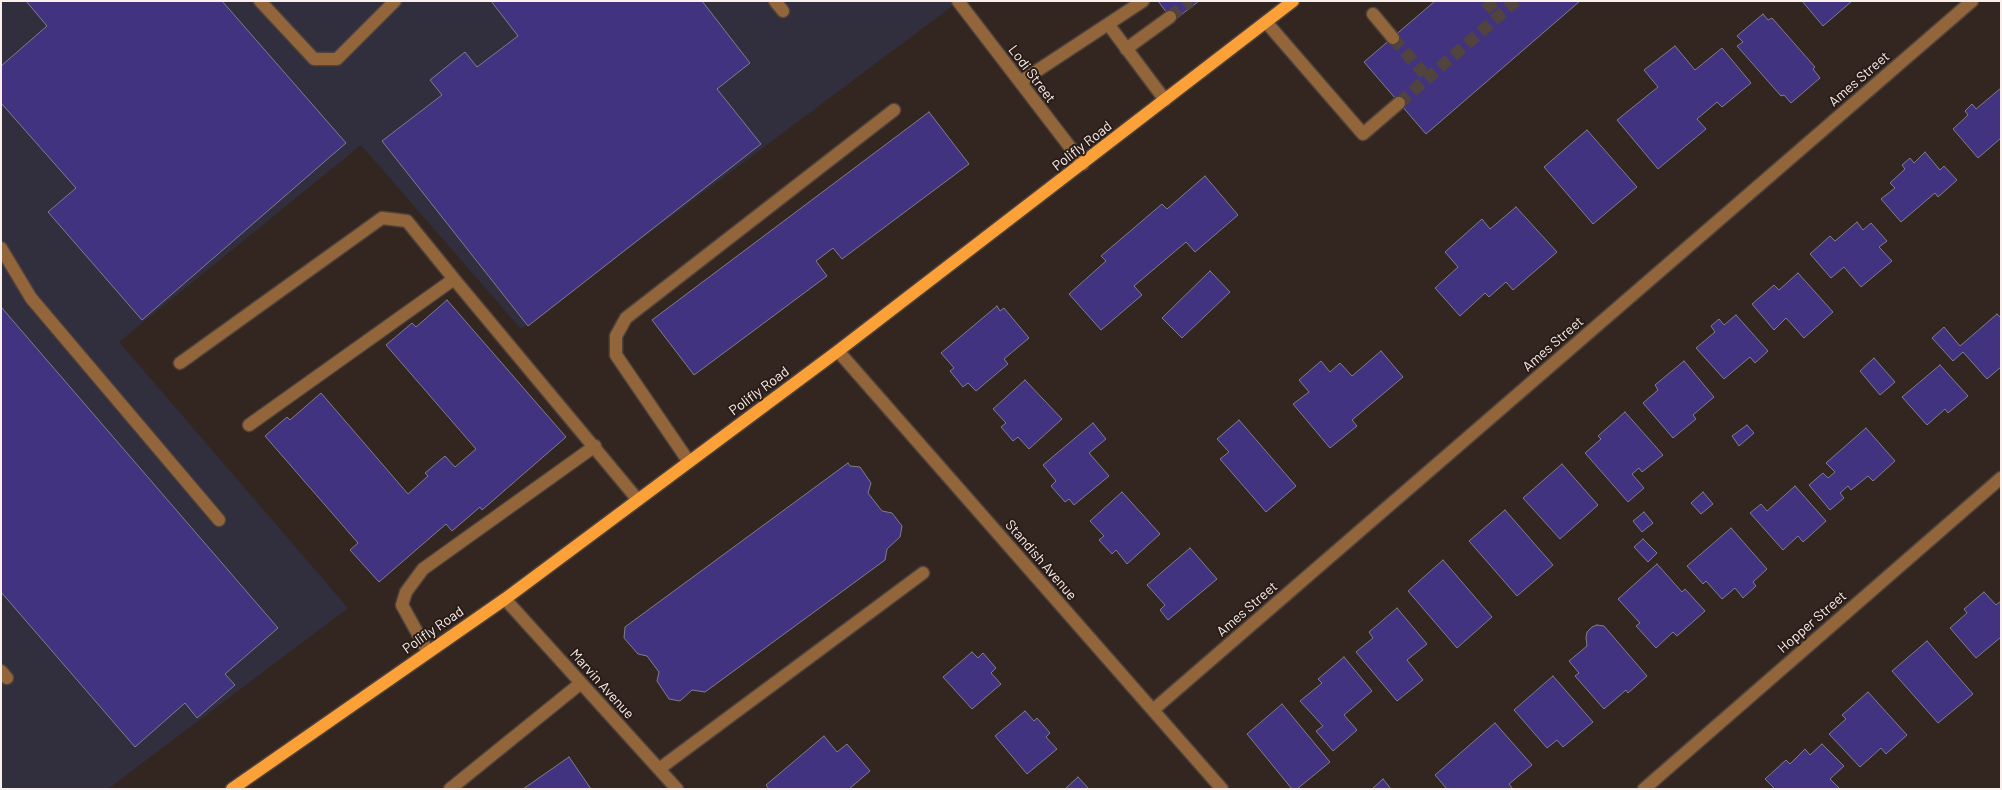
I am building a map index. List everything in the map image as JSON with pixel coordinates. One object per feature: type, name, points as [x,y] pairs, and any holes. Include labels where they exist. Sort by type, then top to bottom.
[{"type":"main road","name":"Polifly Road","points":[[232,789],[505,599],[838,351],[1293,1]]},
{"type":"street","points":[[260,1],[314,59],[337,59],[395,1]]},
{"type":"street","name":"Lodi Street","points":[[958,1],[1083,164]]},
{"type":"street","points":[[1020,82],[1143,1]]},
{"type":"street","name":"Ames Street","points":[[1153,710],[1972,1]]},
{"type":"street","points":[[1373,14],[1393,38]]},
{"type":"street","points":[[1126,49],[1170,17]]},
{"type":"street","points":[[1266,22],[1363,134],[1400,103]]},
{"type":"street","points":[[1108,24],[1165,100]]},
{"type":"street","points":[[689,462],[616,355],[616,336],[626,318],[894,110]]},
{"type":"street","points":[[180,363],[382,218],[408,221],[638,500]]},
{"type":"street","points":[[1,248],[31,298],[219,520]]},
{"type":"street","points":[[249,425],[454,279]]},
{"type":"street","name":"Standish Avenue","points":[[838,351],[1222,789]]},
{"type":"street","points":[[428,652],[402,605],[406,592],[423,569],[595,446]]},
{"type":"street","name":"Hopper Street","points":[[1644,789],[2001,478]]},
{"type":"street","points":[[659,769],[923,573]]},
{"type":"street","name":"Marvin Avenue","points":[[505,599],[677,789]]},
{"type":"street","points":[[450,789],[581,683]]},
{"type":"shaded area","points":[[1,1],[959,1],[521,329],[361,145],[119,342],[348,608],[108,789],[1,789]]},
{"type":"building","points":[[26,1],[222,1],[346,143],[142,320],[48,212],[76,188],[1,103],[1,66],[47,26]]},
{"type":"building","points":[[491,1],[702,1],[750,63],[717,89],[761,144],[528,326],[382,141],[442,95],[430,80],[465,52],[477,67],[518,36]]},
{"type":"building","points":[[1158,1],[1199,1],[1173,21]]},
{"type":"building","points":[[1435,1],[1580,1],[1426,134],[1364,62]]},
{"type":"building","points":[[1802,1],[1852,1],[1823,26]]},
{"type":"building","points":[[1763,14],[1768,20],[1772,18],[1815,67],[1813,69],[1820,78],[1791,103],[1784,95],[1781,96],[1737,46],[1743,42],[1737,36]]},
{"type":"building","points":[[1675,46],[1695,70],[1722,48],[1751,83],[1722,107],[1717,102],[1697,119],[1706,129],[1658,169],[1617,120],[1658,87],[1644,70]]},
{"type":"building","points":[[2001,88],[2001,138],[1978,158],[1953,129],[1968,115],[1965,111],[1972,104],[1976,109]]},
{"type":"building","points":[[929,112],[969,164],[842,259],[833,248],[816,261],[827,276],[694,375],[652,320]]},
{"type":"building","points":[[1587,130],[1637,187],[1593,224],[1544,167]]},
{"type":"building","points":[[1925,152],[1940,170],[1944,166],[1957,180],[1938,197],[1935,193],[1901,222],[1881,199],[1895,188],[1890,183],[1905,169],[1902,165],[1910,158],[1914,163]]},
{"type":"building","points":[[1205,176],[1238,215],[1195,252],[1186,242],[1134,286],[1142,295],[1101,330],[1069,294],[1106,261],[1101,256],[1162,204],[1167,209]]},
{"type":"building","points":[[1516,207],[1557,252],[1513,290],[1506,282],[1489,297],[1485,293],[1460,316],[1435,288],[1458,267],[1445,252],[1482,219],[1490,229]]},
{"type":"building","points":[[1857,222],[1863,230],[1871,223],[1887,241],[1879,247],[1892,261],[1861,287],[1844,267],[1831,278],[1810,254],[1830,236],[1835,241]]},
{"type":"building","points":[[1210,271],[1230,292],[1182,338],[1162,318]]},
{"type":"building","points":[[1798,273],[1833,312],[1804,338],[1786,318],[1774,330],[1752,304],[1774,285],[1779,290]]},
{"type":"building","points":[[447,300],[566,437],[482,510],[480,507],[452,531],[446,524],[379,582],[350,550],[358,543],[265,436],[287,417],[290,420],[321,393],[408,494],[428,476],[425,473],[445,456],[455,467],[476,449],[386,345],[412,323],[416,327]]},
{"type":"building","points":[[997,306],[1000,311],[1004,308],[1029,338],[1004,359],[1008,364],[976,391],[968,383],[963,387],[950,371],[954,368],[941,353]]},
{"type":"building","points":[[1,307],[278,628],[225,674],[235,685],[197,718],[185,703],[135,747],[1,592]]},
{"type":"building","points":[[1997,314],[2001,318],[2001,367],[1987,379],[1963,352],[1953,361],[1932,338],[1944,327],[1960,346]]},
{"type":"building","points":[[1736,315],[1768,351],[1755,363],[1750,357],[1724,379],[1696,348],[1715,332],[1711,326],[1719,319],[1724,325]]},
{"type":"building","points":[[1381,351],[1403,377],[1352,420],[1357,426],[1330,448],[1293,404],[1309,392],[1299,380],[1321,361],[1330,372],[1340,363],[1352,376]]},
{"type":"building","points":[[1874,358],[1895,382],[1880,395],[1860,371]]},
{"type":"building","points":[[1684,361],[1714,397],[1693,415],[1696,419],[1673,438],[1643,403],[1658,390],[1655,385]]},
{"type":"building","points":[[1940,365],[1968,396],[1948,413],[1945,409],[1927,425],[1902,397]]},
{"type":"building","points":[[1025,380],[1062,419],[1029,449],[1018,437],[1013,441],[1001,427],[1006,423],[993,409]]},
{"type":"building","points":[[1625,412],[1663,455],[1642,472],[1639,468],[1632,474],[1644,488],[1628,502],[1585,453],[1601,439],[1598,436]]},
{"type":"building","points":[[1239,420],[1296,486],[1266,512],[1220,459],[1229,452],[1217,439]]},
{"type":"building","points":[[1093,423],[1106,439],[1089,453],[1109,476],[1074,505],[1069,499],[1065,502],[1051,486],[1056,481],[1043,465]]},
{"type":"building","points":[[1747,425],[1754,433],[1739,446],[1732,436]]},
{"type":"building","points":[[1866,428],[1895,461],[1873,481],[1868,476],[1851,490],[1848,486],[1840,493],[1844,498],[1830,510],[1809,485],[1823,473],[1828,478],[1835,472],[1826,463]]},
{"type":"building","points":[[848,463],[850,466],[860,467],[871,483],[868,493],[882,511],[892,513],[902,526],[900,537],[887,549],[885,560],[705,692],[692,690],[680,701],[669,699],[657,681],[659,672],[647,656],[638,654],[624,638],[625,627]]},
{"type":"building","points":[[1562,464],[1598,505],[1560,539],[1523,498]]},
{"type":"building","points":[[1795,486],[1826,521],[1803,542],[1798,536],[1783,550],[1750,513],[1761,504],[1767,511]]},
{"type":"building","points":[[1122,492],[1160,534],[1127,564],[1116,550],[1112,554],[1099,540],[1104,536],[1090,521]]},
{"type":"building","points":[[1703,492],[1713,504],[1701,514],[1691,503]]},
{"type":"building","points":[[1505,510],[1553,565],[1517,596],[1469,541]]},
{"type":"building","points":[[1644,512],[1653,523],[1642,532],[1633,521]]},
{"type":"building","points":[[1731,528],[1767,569],[1753,582],[1756,586],[1743,598],[1735,588],[1722,599],[1706,581],[1703,584],[1687,566]]},
{"type":"building","points":[[1643,539],[1657,553],[1648,562],[1634,547]]},
{"type":"building","points":[[1190,548],[1217,579],[1168,620],[1160,610],[1165,605],[1147,585]]},
{"type":"building","points":[[1443,560],[1492,617],[1457,648],[1408,591]]},
{"type":"building","points":[[1657,564],[1682,592],[1685,589],[1705,611],[1677,636],[1673,632],[1656,648],[1636,626],[1640,623],[1618,599]]},
{"type":"building","points":[[1984,592],[1996,605],[2001,601],[2001,637],[1976,658],[1950,628],[1967,613],[1964,609]]},
{"type":"building","points":[[1397,608],[1427,644],[1407,660],[1423,680],[1397,701],[1356,652],[1373,638],[1369,632]]},
{"type":"building","points":[[1597,625],[1604,626],[1647,676],[1628,693],[1626,690],[1604,709],[1575,676],[1579,673],[1569,661],[1587,646],[1587,632]]},
{"type":"building","points":[[1927,641],[1973,694],[1938,723],[1892,671]]},
{"type":"building","points":[[972,652],[978,658],[983,653],[996,668],[991,673],[1001,684],[972,709],[943,677]]},
{"type":"building","points":[[1344,657],[1372,691],[1344,715],[1357,730],[1333,751],[1316,731],[1323,726],[1300,701],[1322,683],[1318,679]]},
{"type":"building","points":[[1553,676],[1593,722],[1563,747],[1557,740],[1547,748],[1514,710]]},
{"type":"building","points":[[1868,692],[1907,735],[1886,754],[1881,748],[1860,767],[1829,734],[1846,719],[1842,715]]},
{"type":"building","points":[[1282,704],[1330,762],[1297,789],[1292,789],[1247,734]]},
{"type":"building","points":[[1025,711],[1034,721],[1037,718],[1050,733],[1046,737],[1057,749],[1027,774],[995,736]]},
{"type":"building","points":[[1495,723],[1532,765],[1509,784],[1513,789],[1447,789],[1435,775]]},
{"type":"building","points":[[824,736],[837,752],[847,744],[870,771],[849,789],[769,789],[766,785]]},
{"type":"building","points":[[1822,744],[1844,766],[1830,779],[1840,789],[1775,789],[1765,779],[1786,760],[1790,764],[1805,749],[1810,755]]},
{"type":"building","points":[[569,757],[591,789],[523,789]]},
{"type":"building","points":[[1078,777],[1089,789],[1065,789]]},
{"type":"building","points":[[1383,779],[1391,789],[1372,789]]},
{"type":"tunnel","points":[[1170,17],[1191,1]]},
{"type":"tunnel","points":[[1486,1],[1499,16]]},
{"type":"tunnel","points":[[1399,103],[1516,1]]},
{"type":"tunnel","points":[[1393,38],[1428,78]]}]
